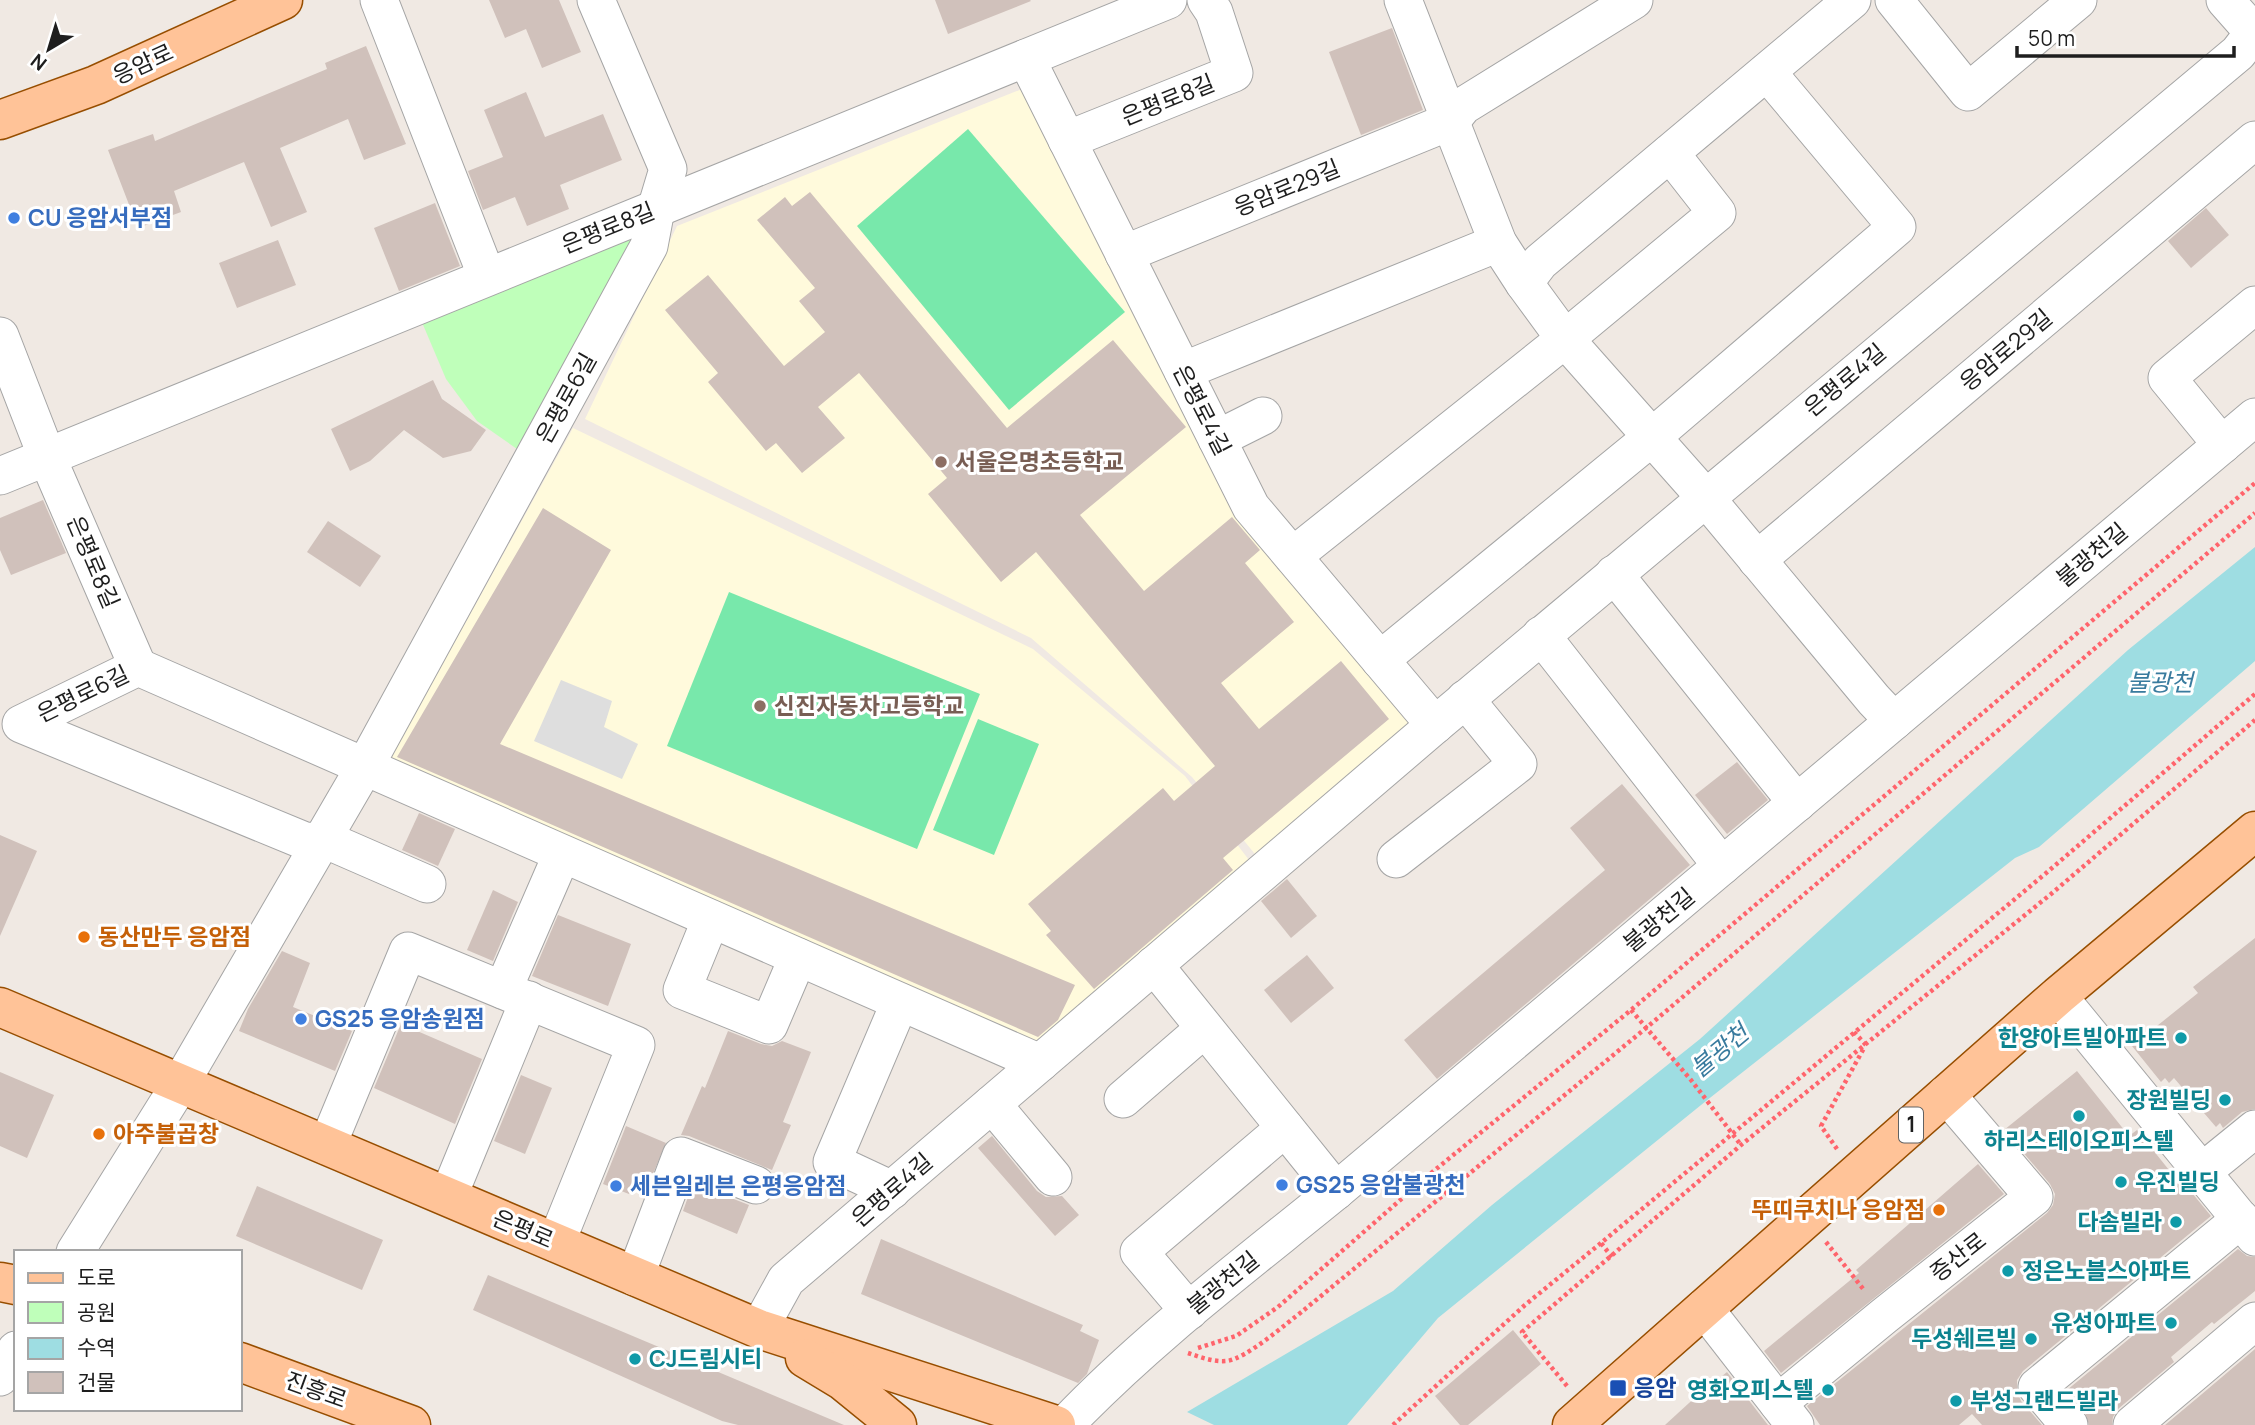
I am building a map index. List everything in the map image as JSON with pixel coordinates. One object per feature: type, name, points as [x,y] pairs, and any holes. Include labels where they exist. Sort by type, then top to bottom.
[{"type":"main road","name":"응암로","points":[[0,120],[96,85],[283,0]]},
{"type":"main road","name":"1","points":[[1580,1418],[2058,996],[2255,831]]},
{"type":"main road","name":"은평로","points":[[0,1007],[759,1329],[1056,1425]]},
{"type":"main road","points":[[759,1329],[843,1381],[897,1425]]},
{"type":"main road","name":"진흥로","points":[[242,1363],[397,1423]]},
{"type":"street","points":[[379,0],[487,277]]},
{"type":"street","name":"은평로6길","points":[[76,1250],[327,843],[364,768],[649,246],[668,169],[596,0]]},
{"type":"street","name":"은평로8길","points":[[0,476],[1168,0]]},
{"type":"street","name":"은평로8길","points":[[1067,140],[1234,74],[1214,12],[1206,0]]},
{"type":"street","points":[[1403,0],[1498,243],[1524,283],[1565,339],[1705,497],[1874,701],[1894,721]]},
{"type":"street","name":"응암로29길","points":[[1124,254],[1451,121],[1463,106],[1634,0]]},
{"type":"street","points":[[1894,0],[1968,92],[2078,0]]},
{"type":"street","points":[[2225,0],[2255,33]]},
{"type":"street","points":[[1524,283],[1540,262],[1767,72],[1845,2]]},
{"type":"street","name":"은평로4길","points":[[759,1329],[786,1280],[1465,699],[2238,53],[2255,33]]},
{"type":"street","name":"은평로4길","points":[[1026,58],[1251,507],[1435,725]]},
{"type":"street","points":[[1380,660],[1652,437],[1897,228],[1767,72]]},
{"type":"street","name":"응암로29길","points":[[1757,560],[2255,140]]},
{"type":"street","points":[[1293,556],[1565,339],[1717,213],[1670,153]]},
{"type":"street","points":[[1183,371],[1498,243]]},
{"type":"street","points":[[2222,445],[2167,377],[2255,305]]},
{"type":"street","points":[[0,336],[47,457]]},
{"type":"street","points":[[1217,439],[1263,416]]},
{"type":"street","name":"불광천길","points":[[1065,1425],[1189,1311],[1336,1191],[2255,417]]},
{"type":"street","name":"은평로8길","points":[[47,457],[138,667]]},
{"type":"street","points":[[1614,574],[1797,803]]},
{"type":"street","points":[[1541,635],[1723,866]]},
{"type":"street","name":"은평로6길","points":[[327,843],[305,841],[21,724],[138,667],[711,919]]},
{"type":"street","points":[[1395,859],[1518,764],[1465,699]]},
{"type":"street","points":[[327,843],[427,884]]},
{"type":"street","points":[[448,1197],[562,854]]},
{"type":"street","points":[[798,957],[769,1025],[682,989],[711,919],[798,957],[901,1002],[1040,1063]]},
{"type":"street","points":[[327,1146],[408,951],[636,1045],[556,1243]]},
{"type":"street","points":[[1154,965],[1336,1191]]},
{"type":"street","points":[[2058,996],[2248,1228],[2037,1387],[2069,1425]]},
{"type":"street","points":[[892,1190],[832,1162],[901,1002]]},
{"type":"street","points":[[1123,1100],[1204,1030]]},
{"type":"street","name":"증산로","points":[[1704,1308],[1787,1414],[1884,1315],[2034,1198],[1946,1094]]},
{"type":"street","points":[[992,1104],[1053,1177]]},
{"type":"street","points":[[1189,1311],[1139,1252],[1285,1128]]},
{"type":"street","points":[[2202,1172],[2255,1129]]},
{"type":"street","points":[[635,1277],[681,1156],[756,1185]]},
{"type":"street","points":[[2132,1425],[2255,1321]]},
{"type":"street","points":[[0,1377],[14,1353]]},
{"type":"path","points":[[2255,483],[1631,1010],[1430,1174],[1259,1322],[1236,1336],[1187,1353],[1228,1362],[1251,1349],[1304,1310],[1646,1028],[2255,513]]},
{"type":"path","points":[[1393,1425],[1515,1313],[2046,874],[2255,694]]},
{"type":"path","points":[[1580,1418],[1522,1332],[1741,1144],[2051,894],[2255,720]]},
{"type":"path","points":[[1631,1010],[1741,1144]]},
{"type":"path","points":[[1854,1032],[1866,1045]]},
{"type":"path","points":[[1855,1175],[1821,1126],[1866,1045]]},
{"type":"path","points":[[1806,1218],[1884,1315]]},
{"type":"path","points":[[1601,1243],[1612,1257]]},
{"type":"shaded area","name":"서울은명초등학교","points":[[1022,89],[1233,504],[1416,726],[1259,859],[1192,777],[1031,638],[585,419],[677,226]]},
{"type":"shaded area","name":"신진자동차고등학교","points":[[573,428],[1033,649],[1185,776],[1252,864],[1035,1051],[388,763]]},
{"type":"shaded area","points":[[561,680],[612,701],[604,727],[638,744],[622,779],[534,741]]},
{"type":"green space","points":[[968,129],[1125,312],[1009,410],[857,226]]},
{"type":"green space","points":[[636,226],[637,239],[517,449],[477,421],[446,379],[421,320]]},
{"type":"green space","points":[[729,592],[980,694],[917,849],[667,746]]},
{"type":"green space","points":[[978,719],[1039,744],[994,855],[933,830]]},
{"type":"water","name":"불광천","points":[[2255,547],[2255,661],[2039,847],[2015,858],[1706,1101],[1438,1318],[1347,1425],[1214,1425],[1187,1412],[1393,1291],[1492,1205],[1700,1039],[2128,650]]},
{"type":"building","points":[[489,0],[559,0],[581,52],[542,68],[526,29],[505,38]]},
{"type":"building","points":[[935,0],[1030,0],[1031,1],[948,34]]},
{"type":"building","points":[[1392,28],[1423,110],[1361,135],[1329,52]]},
{"type":"building","points":[[366,46],[406,144],[364,160],[348,119],[280,148],[307,212],[271,227],[244,162],[174,191],[181,212],[138,228],[108,150],[153,134],[155,141],[327,69],[325,63]]},
{"type":"building","points":[[526,92],[545,137],[603,114],[622,160],[560,185],[569,209],[527,226],[515,197],[483,210],[468,171],[503,157],[484,110]]},
{"type":"building","points":[[810,192],[1007,428],[1113,340],[1186,427],[1080,515],[1144,591],[1232,517],[1260,550],[1245,563],[1294,622],[1221,683],[1259,729],[1341,661],[1389,719],[1223,858],[1233,870],[1094,989],[1046,935],[1051,931],[1028,904],[1163,788],[1174,801],[1215,766],[1036,552],[1001,582],[928,494],[947,478],[859,373],[818,407],[845,438],[802,473],[776,443],[766,451],[708,382],[718,373],[665,310],[708,275],[784,366],[825,332],[799,301],[815,288],[757,220],[785,197],[792,206]]},
{"type":"building","points":[[435,203],[460,266],[399,291],[374,228]]},
{"type":"building","points":[[2206,208],[2229,235],[2191,268],[2168,241]]},
{"type":"building","points":[[278,240],[296,285],[237,308],[219,263]]},
{"type":"building","points":[[433,380],[442,399],[486,430],[471,451],[443,458],[404,430],[370,461],[350,471],[331,429]]},
{"type":"building","points":[[43,500],[66,553],[11,575],[0,550],[0,518]]},
{"type":"building","points":[[543,508],[611,550],[500,744],[1075,985],[1058,1020],[1038,1037],[397,757]]},
{"type":"building","points":[[328,521],[381,556],[360,587],[307,552]]},
{"type":"building","points":[[1737,762],[1768,800],[1727,834],[1695,795]]},
{"type":"building","points":[[1622,784],[1690,865],[1437,1079],[1404,1040],[1605,870],[1570,828]]},
{"type":"building","points":[[419,813],[455,829],[438,866],[402,850]]},
{"type":"building","points":[[0,835],[37,851],[0,936]]},
{"type":"building","points":[[1287,879],[1317,916],[1291,938],[1261,901]]},
{"type":"building","points":[[493,890],[518,902],[493,961],[467,950]]},
{"type":"building","points":[[558,915],[631,944],[608,1006],[532,976]]},
{"type":"building","points":[[2255,938],[2255,1109],[2242,1112],[2223,1128],[2220,1123],[2216,1127],[2174,1078],[2169,1083],[2165,1078],[2161,1082],[2132,1046],[2198,993],[2193,987]]},
{"type":"building","points":[[282,951],[310,963],[293,1007],[352,1031],[335,1071],[239,1031],[248,1009]]},
{"type":"building","points":[[1307,955],[1334,988],[1291,1023],[1264,990]]},
{"type":"building","points":[[401,1024],[482,1059],[455,1124],[374,1088]]},
{"type":"building","points":[[728,1031],[761,1044],[772,1046],[782,1041],[811,1052],[783,1122],[791,1125],[772,1170],[681,1135],[702,1086],[705,1088]]},
{"type":"building","points":[[2077,1071],[2129,1136],[2137,1130],[2181,1185],[2183,1182],[2211,1216],[2023,1371],[2017,1380],[2017,1391],[2021,1401],[2042,1425],[1982,1425],[1972,1414],[1959,1425],[1820,1425],[1807,1406],[2047,1213],[2053,1205],[2055,1194],[2050,1184],[2004,1130]]},
{"type":"building","points":[[0,1072],[54,1095],[27,1158],[0,1146]]},
{"type":"building","points":[[521,1075],[552,1088],[525,1154],[494,1141]]},
{"type":"building","points":[[626,1126],[666,1143],[644,1195],[631,1189],[629,1194],[603,1184]]},
{"type":"building","points":[[992,1136],[1037,1191],[1046,1197],[1062,1196],[1079,1215],[1055,1236],[978,1148]]},
{"type":"building","points":[[1978,1164],[2004,1194],[1781,1373],[1764,1351],[1859,1273],[1856,1270]]},
{"type":"building","points":[[693,1183],[749,1205],[737,1234],[683,1211]]},
{"type":"building","points":[[257,1186],[383,1240],[362,1290],[236,1236]]},
{"type":"building","points":[[881,1239],[1083,1325],[1080,1331],[1099,1340],[1087,1374],[1078,1383],[861,1294]]},
{"type":"building","points":[[2238,1249],[2247,1256],[2255,1257],[2255,1291],[2214,1324],[2212,1322],[2171,1357],[2174,1362],[2118,1409],[2112,1425],[2089,1425],[2085,1412],[2067,1390]]},
{"type":"building","name":"CJ드림시티","points":[[488,1275],[844,1425],[738,1425],[722,1421],[473,1310]]},
{"type":"building","points":[[1513,1330],[1541,1364],[1468,1425],[1460,1425],[1435,1396]]},
{"type":"building","points":[[2255,1349],[2255,1425],[2165,1425],[2202,1394]]},
{"type":"building","points":[[1727,1372],[1768,1425],[1665,1425],[1689,1403]]},
{"type":"place","name":"CU 응암서부점","points":[[14,218]]},
{"type":"place","name":"서울은명초등학교","points":[[941,462]]},
{"type":"place","name":"신진자동차고등학교","points":[[760,706]]},
{"type":"place","name":"동산만두 응암점","points":[[84,937]]},
{"type":"place","name":"GS25 응암송원점","points":[[301,1019]]},
{"type":"place","name":"한양아트빌아파트","points":[[2181,1038]]},
{"type":"place","name":"장원빌딩","points":[[2225,1100]]},
{"type":"place","name":"하리스테이오피스텔","points":[[2079,1116]]},
{"type":"place","name":"아주불곱창","points":[[99,1134]]},
{"type":"place","name":"우진빌딩","points":[[2121,1182]]},
{"type":"place","name":"GS25 응암불광천","points":[[1282,1185]]},
{"type":"place","name":"세븐일레븐 은평응암점","points":[[616,1186]]},
{"type":"place","name":"뚜띠쿠치나 응암점","points":[[1939,1210]]},
{"type":"place","name":"다솜빌라","points":[[2176,1222]]},
{"type":"place","name":"정은노블스아파트","points":[[2008,1271]]},
{"type":"place","name":"유성아파트","points":[[2171,1323]]},
{"type":"place","name":"두성쉐르빌","points":[[2031,1339]]},
{"type":"place","name":"CJ드림시티","points":[[635,1359]]},
{"type":"place","name":"응암","points":[[1618,1388]]},
{"type":"place","name":"영화오피스텔","points":[[1828,1390]]},
{"type":"place","name":"부성그랜드빌라","points":[[1956,1401]]}]
